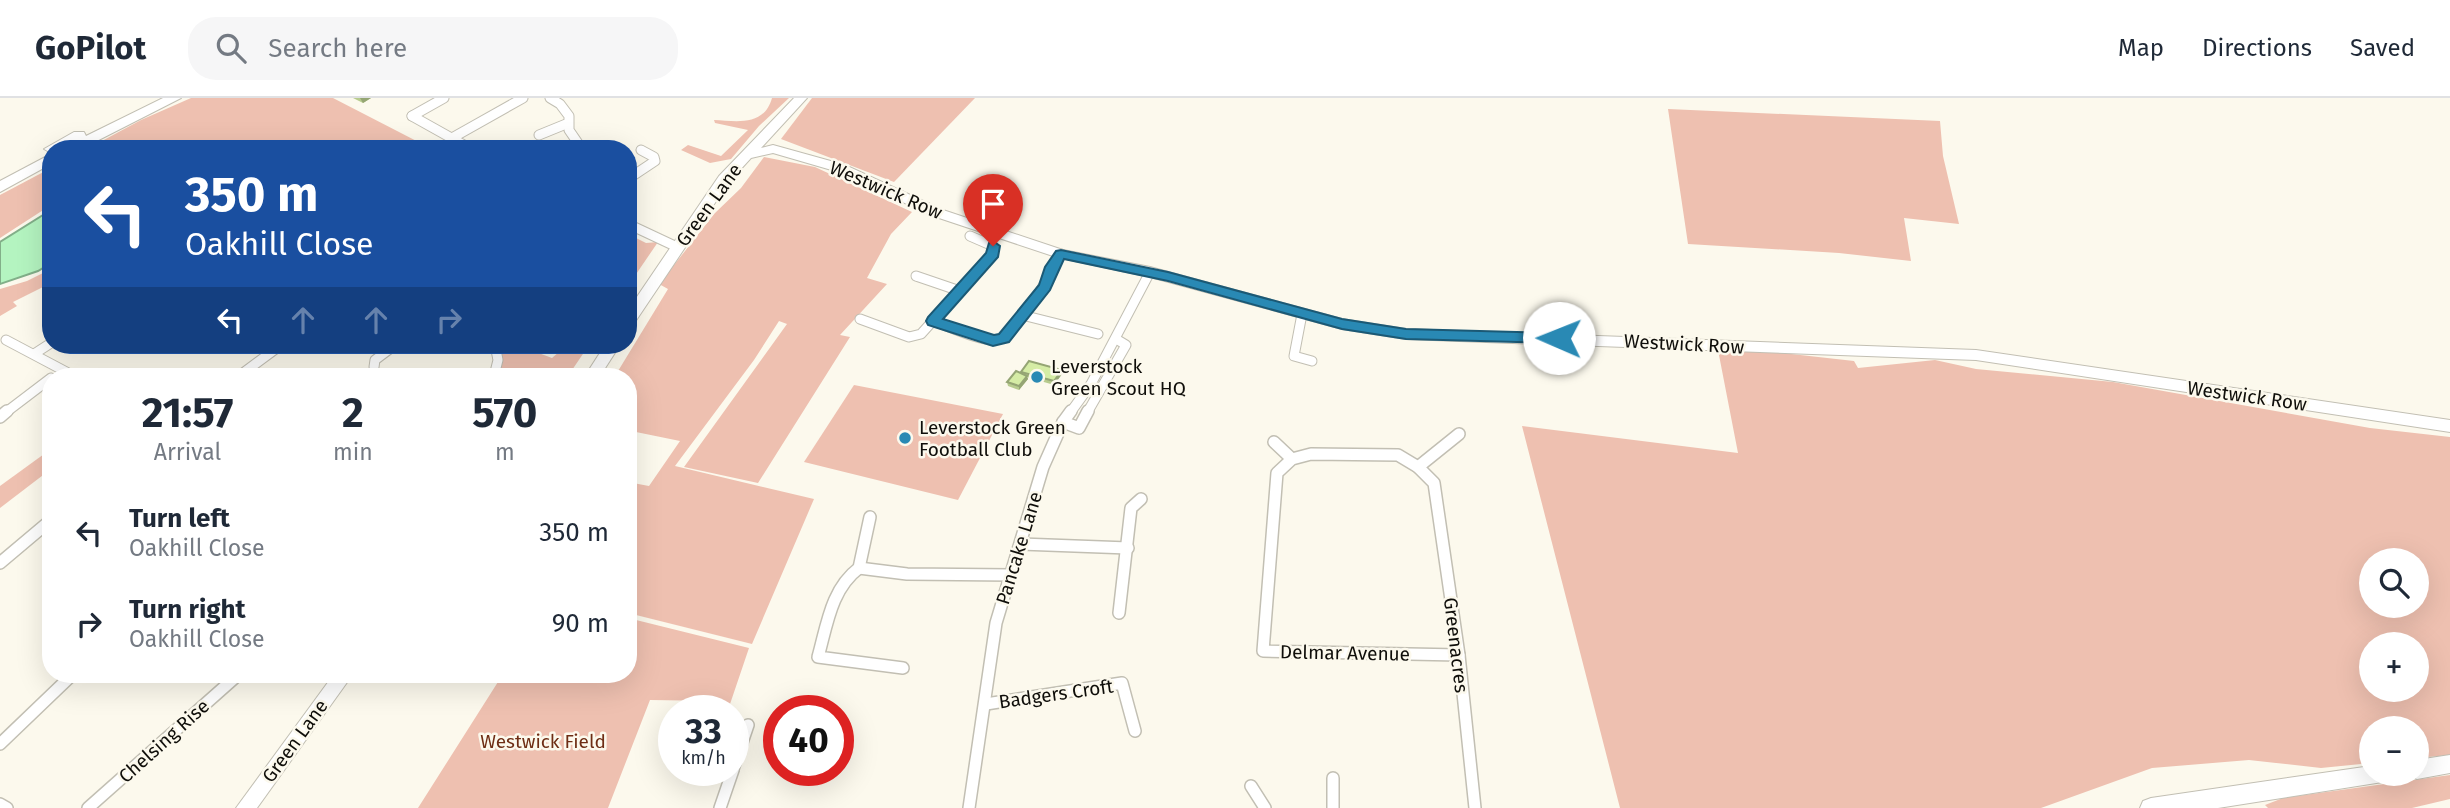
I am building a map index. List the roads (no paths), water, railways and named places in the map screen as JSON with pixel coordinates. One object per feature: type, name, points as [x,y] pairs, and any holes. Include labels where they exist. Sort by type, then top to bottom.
[{"type":"main road","points":[[70,140],[156,98]]},
{"type":"main road","points":[[88,140],[174,98]]},
{"type":"main road","points":[[0,176],[42,154]]},
{"type":"main road","points":[[0,187],[42,164]]},
{"type":"main road","points":[[2429,767],[2450,764]]},
{"type":"main road","points":[[2151,808],[2359,777]]},
{"type":"street","points":[[444,98],[412,116],[455,140]]},
{"type":"street","points":[[452,138],[523,98]]},
{"type":"street","points":[[550,98],[560,104],[569,116],[567,131],[574,140]]},
{"type":"street","name":"Green Lane","points":[[637,307],[724,179],[746,155],[768,143],[801,98]]},
{"type":"street","points":[[539,135],[566,124]]},
{"type":"street","name":"Westwick Row","points":[[768,143],[840,168],[938,213],[1061,254],[1150,272],[1342,324],[1406,334],[1976,355],[2450,426]]},
{"type":"street","points":[[637,173],[655,161],[654,157],[641,150]]},
{"type":"street","points":[[637,228],[677,247]]},
{"type":"street","points":[[860,319],[909,337],[921,334],[993,254],[993,246],[970,236]]},
{"type":"street","points":[[933,321],[993,341],[1004,338],[1045,286],[1052,267],[1061,254]]},
{"type":"street","name":"Pancake Lane","points":[[969,808],[996,624],[1043,467],[1063,422],[1096,386],[1150,272]]},
{"type":"street","points":[[916,276],[960,291]]},
{"type":"street","points":[[1302,313],[1294,356],[1312,361]]},
{"type":"street","points":[[1022,315],[1098,334]]},
{"type":"street","points":[[6,340],[34,354],[49,368]]},
{"type":"street","points":[[34,354],[42,349]]},
{"type":"street","points":[[250,368],[269,354]]},
{"type":"street","points":[[374,367],[375,360],[383,354]]},
{"type":"street","points":[[0,417],[42,386]]},
{"type":"street","points":[[1063,422],[1079,428],[1096,386]]},
{"type":"street","points":[[1274,442],[1292,459],[1311,453],[1398,455],[1418,467],[1460,434]]},
{"type":"street","name":"Delmar Avenue","points":[[1292,459],[1277,473],[1263,650],[1459,656]]},
{"type":"street","name":"Greenacres","points":[[1418,467],[1434,483],[1459,656],[1475,808]]},
{"type":"street","points":[[1119,612],[1131,508],[1141,499]]},
{"type":"street","points":[[859,568],[870,517]]},
{"type":"street","points":[[0,563],[42,528]]},
{"type":"street","points":[[1021,544],[1128,548]]},
{"type":"street","points":[[904,668],[818,657],[840,586],[846,575],[859,568],[907,574],[1011,575]]},
{"type":"street","points":[[0,744],[64,683]]},
{"type":"street","name":"Chelsing Rise","points":[[88,808],[229,683]]},
{"type":"street","name":"Green Lane","points":[[246,808],[337,683]]},
{"type":"street","name":"Badgers Croft","points":[[986,704],[1122,683],[1135,731]]},
{"type":"street","points":[[1333,778],[1333,808]]},
{"type":"street","points":[[720,808],[727,786]]},
{"type":"street","points":[[1251,786],[1265,808]]},
{"type":"street","points":[[0,804],[7,808]]},
{"type":"place","name":"Leverstock Green Scout HQ","points":[[1037,377]]},
{"type":"place","name":"Leverstock Green Football Club","points":[[905,438]]},
{"type":"park label","name":"Westwick Field","points":[[543,741]]}]
